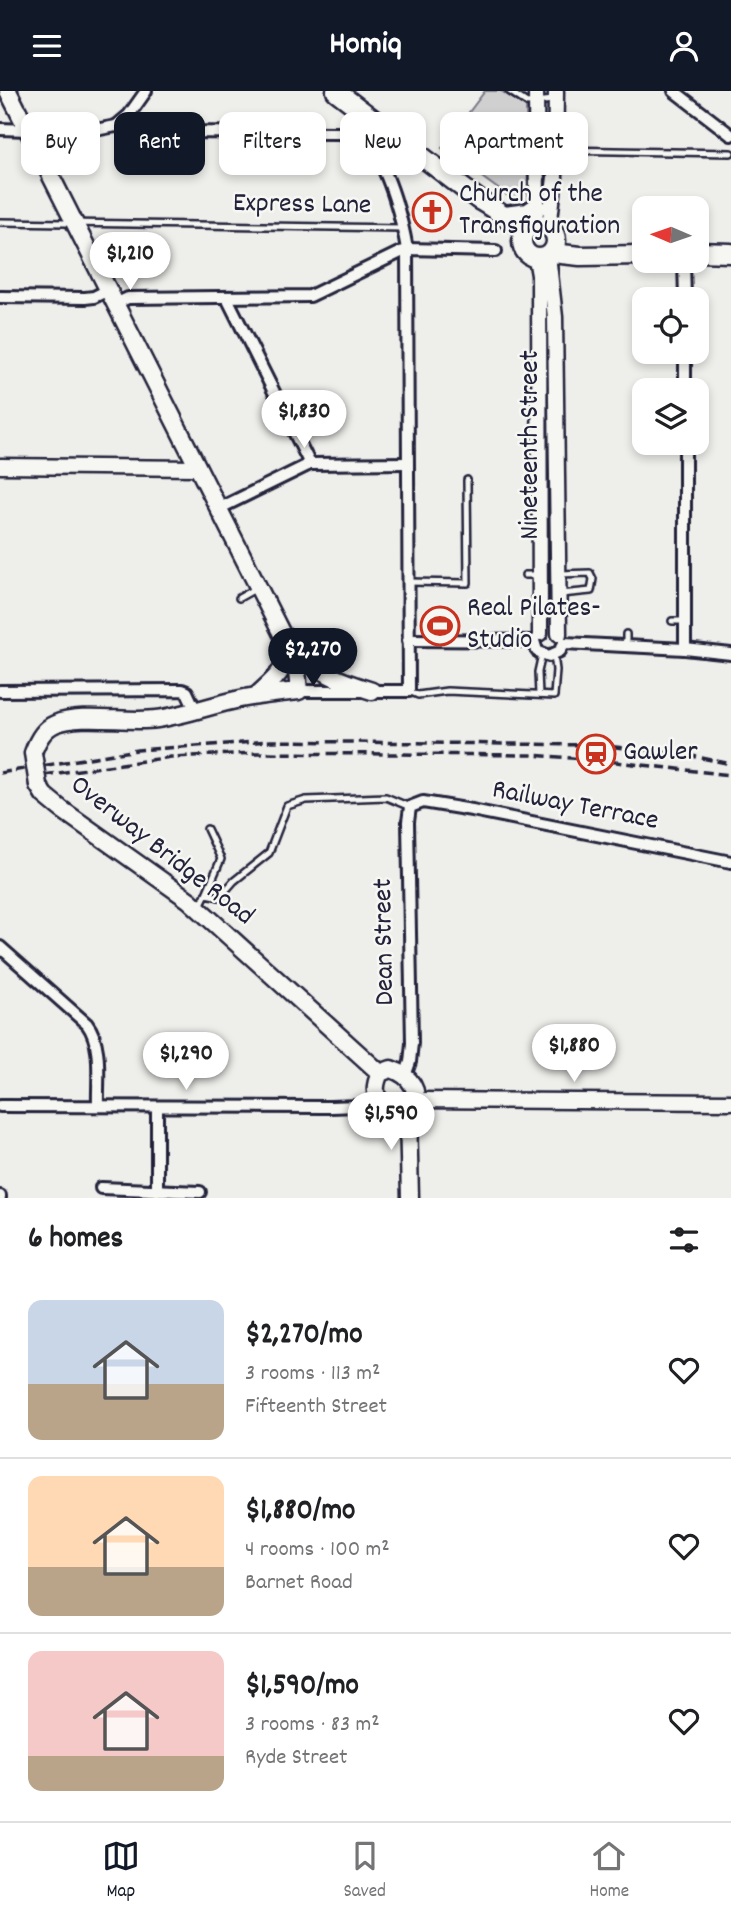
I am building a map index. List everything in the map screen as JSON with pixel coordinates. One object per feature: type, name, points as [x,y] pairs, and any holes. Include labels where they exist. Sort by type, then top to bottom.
[{"type":"main road","points":[[8,91],[21,117]]},
{"type":"main road","points":[[336,91],[479,200],[541,240],[578,246],[632,248]]},
{"type":"main road","points":[[50,175],[296,662],[299,691]]},
{"type":"main road","points":[[479,200],[492,216],[580,256],[632,255]]},
{"type":"main road","points":[[505,216],[528,213],[537,207]]},
{"type":"main road","points":[[709,253],[731,253]]},
{"type":"main road","points":[[283,636],[312,666],[339,681],[372,691]]},
{"type":"main road","points":[[256,696],[281,672],[287,657],[283,636]]},
{"type":"main road","name":"Overway Bridge Road","points":[[299,691],[256,696],[154,719],[61,723],[44,732],[37,742],[33,753],[38,785],[44,795],[61,809],[198,909],[380,1073]]},
{"type":"main road","points":[[410,1198],[414,1086],[405,1076],[391,1069],[380,1073],[375,1085],[377,1099],[393,1113],[401,1116],[413,1107]]},
{"type":"street","points":[[131,112],[146,91]]},
{"type":"street","points":[[674,91],[731,135]]},
{"type":"street","points":[[0,129],[21,130]]},
{"type":"street","points":[[205,133],[340,134],[360,141],[372,151],[384,172],[404,228],[407,249],[409,691],[299,691]]},
{"type":"street","points":[[537,175],[541,240]]},
{"type":"street","points":[[541,240],[552,175]]},
{"type":"street","name":"Nineteenth Street","points":[[537,637],[535,580],[540,512],[541,240]]},
{"type":"street","name":"Nineteenth Street","points":[[541,240],[555,317],[557,512],[561,554],[557,586],[562,639]]},
{"type":"street","points":[[0,297],[310,296],[407,249],[495,251]]},
{"type":"street","points":[[227,298],[310,464]]},
{"type":"street","points":[[685,455],[685,649]]},
{"type":"street","points":[[218,509],[310,464],[407,463]]},
{"type":"street","points":[[0,466],[198,468]]},
{"type":"street","points":[[408,640],[537,637],[549,630],[562,639],[731,654]]},
{"type":"street","points":[[537,637],[536,648],[542,654],[554,655],[560,651],[562,639]]},
{"type":"street","points":[[0,691],[182,690],[192,698],[195,711]]},
{"type":"street","name":"Railway Terrace","points":[[410,807],[424,802],[472,810],[731,862]]},
{"type":"street","name":"Dean Street","points":[[405,1076],[412,1043],[408,822],[410,807]]},
{"type":"street","points":[[0,947],[87,1024],[93,1033],[97,1051],[97,1106]]},
{"type":"street","points":[[0,1106],[359,1106],[377,1099]]},
{"type":"street","points":[[413,1107],[731,1102]]},
{"type":"street","points":[[157,1108],[157,1191]]},
{"type":"street","points":[[101,1188],[200,1192]]},
{"type":"lane","points":[[509,91],[527,103],[536,97],[556,95]]},
{"type":"lane","points":[[588,151],[731,153]]},
{"type":"lane","name":"Express Lane","points":[[0,222],[404,228]]},
{"type":"lane","points":[[539,369],[556,369]]},
{"type":"lane","points":[[408,582],[468,583],[467,480]]},
{"type":"lane","points":[[540,512],[557,512]]},
{"type":"lane","points":[[535,580],[557,586],[585,593],[594,588],[590,573],[557,586]]},
{"type":"lane","points":[[239,597],[258,588]]},
{"type":"lane","points":[[672,621],[685,621]]},
{"type":"lane","points":[[626,634],[626,646]]},
{"type":"lane","points":[[539,695],[538,672],[542,654]]},
{"type":"lane","points":[[409,691],[418,695],[441,691],[554,696],[554,655]]},
{"type":"lane","points":[[206,894],[220,897],[234,881],[269,853],[287,806],[306,800],[386,797],[410,807]]},
{"type":"lane","points":[[198,909],[221,859],[207,829]]},
{"type":"shaded area","points":[[485,91],[501,91],[526,107],[526,112],[469,112]]},
{"type":"shaded area","points":[[479,175],[528,175],[528,190],[516,202]]},
{"type":"railway","points":[[0,773],[137,750],[271,741],[592,745],[673,752],[731,764]]},
{"type":"railway","points":[[44,775],[171,757],[256,753],[531,755],[731,775]]},
{"type":"place","name":"Church of the Transfiguration","points":[[432,212]]},
{"type":"place","name":"Real Pilates- Studio","points":[[440,626]]},
{"type":"place","name":"Gawler","points":[[596,754]]}]
